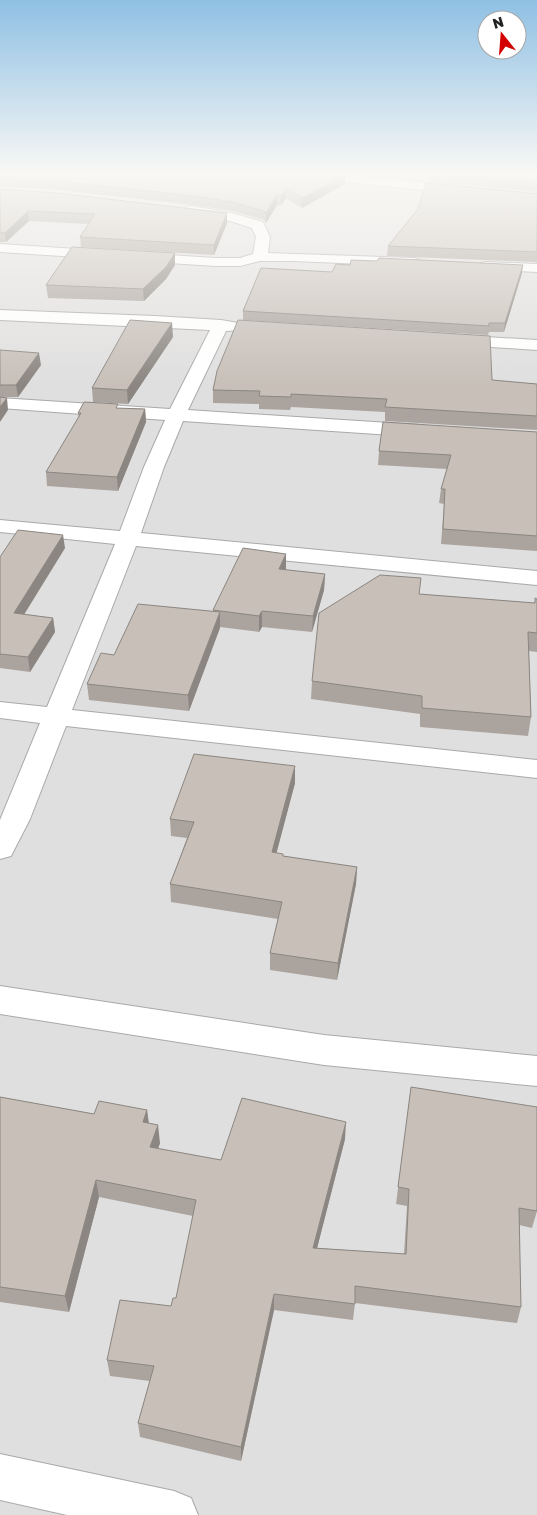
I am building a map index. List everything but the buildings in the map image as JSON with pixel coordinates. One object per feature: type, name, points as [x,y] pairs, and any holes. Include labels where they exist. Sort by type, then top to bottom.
[{"type":"street","points":[[260,257],[262,244]]},
{"type":"street","points":[[0,248],[215,262],[240,262],[260,257],[430,263]]},
{"type":"street","points":[[469,265],[537,268]]},
{"type":"street","points":[[0,315],[155,321],[250,328]]},
{"type":"street","points":[[0,848],[15,819],[128,538],[154,466],[176,416],[221,326]]},
{"type":"street","points":[[438,339],[537,345]]},
{"type":"street","points":[[0,403],[440,432]]},
{"type":"street","points":[[0,526],[537,578]]},
{"type":"street","points":[[0,710],[537,769]]},
{"type":"street","points":[[0,1000],[324,1050],[537,1072]]},
{"type":"street","points":[[0,1477],[174,1515]]},
{"type":"shaded area","points":[[0,244],[537,244],[537,1515],[0,1515]]}]
